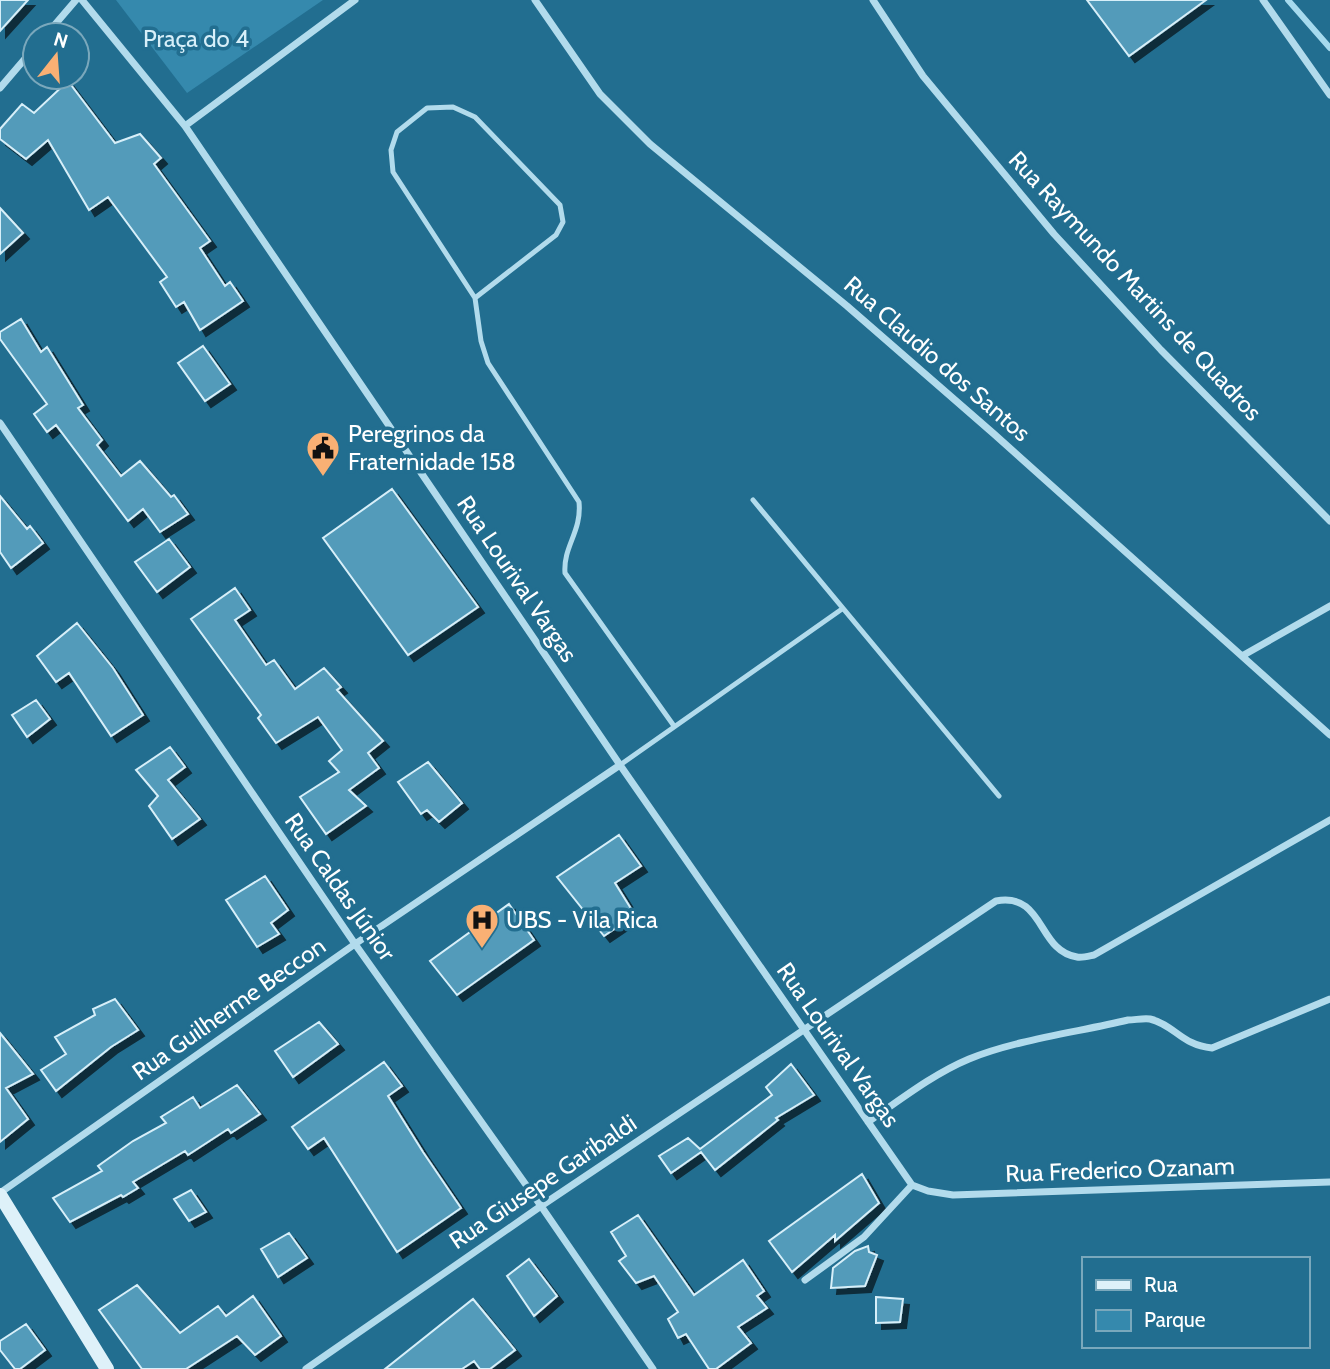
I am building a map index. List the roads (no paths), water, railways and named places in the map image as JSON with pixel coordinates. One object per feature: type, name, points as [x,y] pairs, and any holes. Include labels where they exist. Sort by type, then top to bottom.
[{"type":"street","points":[[58,21],[76,0]]},
{"type":"street","name":"Rua Lourival Vargas","points":[[82,0],[185,126],[620,765],[912,1185]]},
{"type":"street","points":[[185,126],[355,0]]},
{"type":"street","name":"Rua Claudio dos Santos","points":[[536,0],[600,94],[650,144],[847,306],[984,424],[1330,735]]},
{"type":"street","name":"Rua Raymundo Martins de Quadros","points":[[873,0],[923,76],[1054,234],[1161,350],[1330,522]]},
{"type":"street","points":[[1263,0],[1330,95]]},
{"type":"street","points":[[0,88],[21,63]]},
{"type":"street","name":"Rua Caldas Júnior","points":[[0,424],[355,944],[653,1369]]},
{"type":"street","points":[[1242,656],[1330,606]]},
{"type":"street","name":"Rua Guilherme Beccon","points":[[0,1194],[355,944],[620,765]]},
{"type":"street","name":"Rua Giusepe Garibaldi","points":[[306,1369],[541,1206],[996,901],[1010,898],[1025,904],[1063,952],[1077,957],[1094,955],[1330,820]]},
{"type":"street","points":[[868,1122],[942,1073],[993,1051],[1128,1020],[1148,1018],[1164,1024],[1191,1043],[1212,1048],[1330,999]]},
{"type":"street","name":"Rua Frederico Ozanam","points":[[912,1185],[953,1195],[1330,1182]]},
{"type":"street","points":[[805,1280],[864,1237],[912,1185]]},
{"type":"street","points":[[0,1194],[107,1369]]},
{"type":"lane","points":[[475,298],[556,236],[562,222],[559,205],[475,117],[453,107],[427,108],[397,132],[391,150],[393,172],[475,298],[481,341],[488,363],[579,502],[578,528],[566,555],[565,573],[674,726]]},
{"type":"lane","points":[[753,500],[999,796]]},
{"type":"lane","points":[[620,765],[842,609]]},
{"type":"waterway","points":[[1288,0],[1330,48]]},
{"type":"place","name":"Peregrinos da Fraternidade 158","points":[[323,478]]},
{"type":"place","name":"UBS - Vila Rica","points":[[482,950]]},
{"type":"park label","name":"Praça do 4","points":[[196,39]]}]
